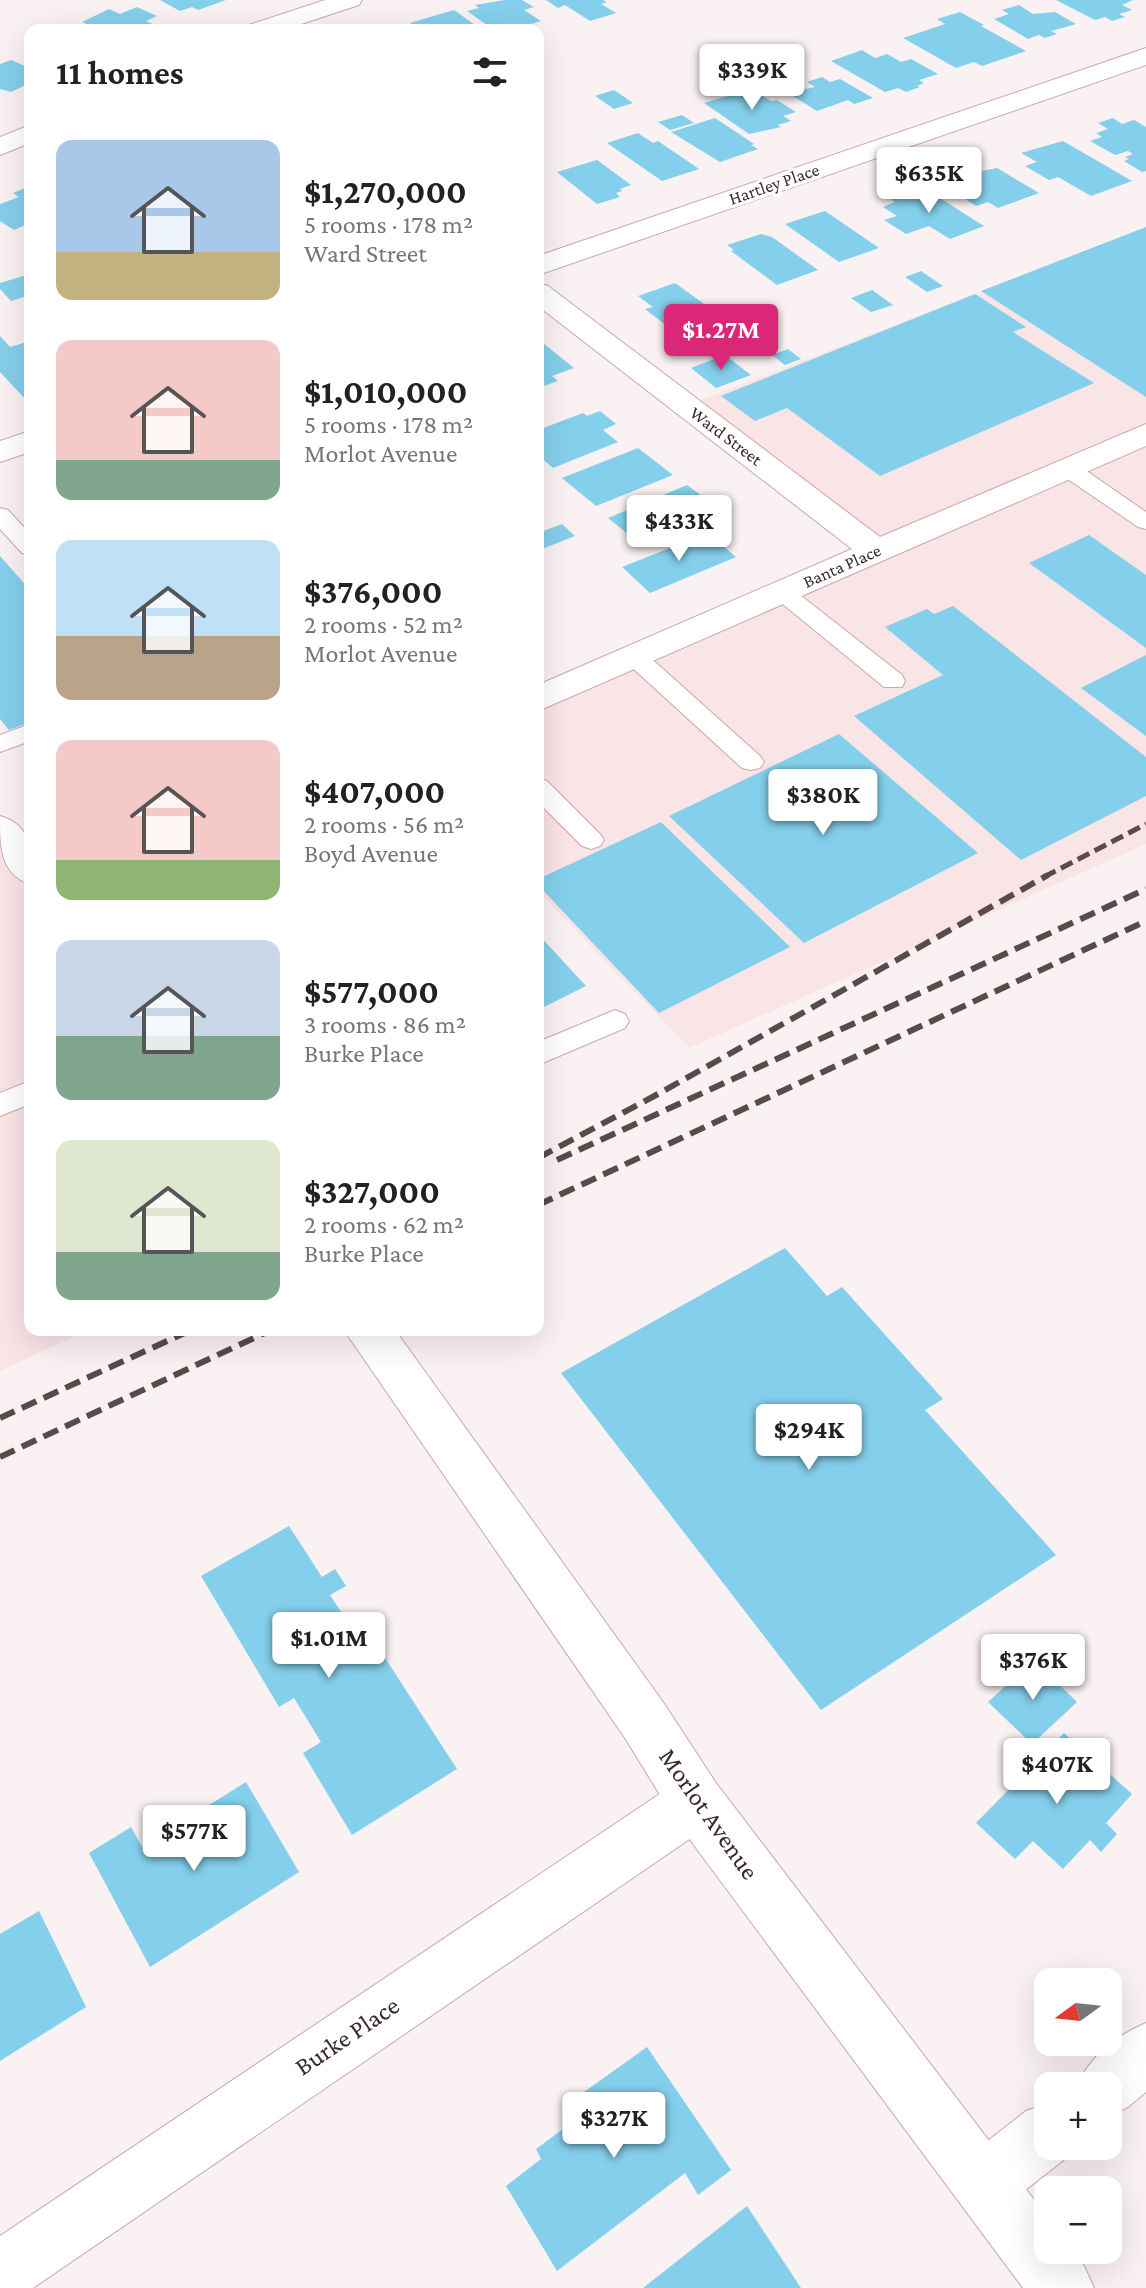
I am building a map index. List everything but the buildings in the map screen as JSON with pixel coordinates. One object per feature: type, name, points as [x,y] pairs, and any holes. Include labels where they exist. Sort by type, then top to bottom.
[{"type":"street","points":[[276,24],[350,0]]},
{"type":"street","name":"Hartley Place","points":[[544,264],[1146,56]]},
{"type":"street","points":[[0,147],[24,136]]},
{"type":"street","name":"Ward Street","points":[[544,297],[876,551]]},
{"type":"street","name":"Banta Place","points":[[544,696],[1146,434]]},
{"type":"street","points":[[0,452],[24,443]]},
{"type":"street","points":[[0,829],[24,862]]},
{"type":"street","name":"Morlot Avenue","points":[[372,1336],[644,1720],[696,1802],[1062,2288]]},
{"type":"street","name":"Burke Place","points":[[0,2273],[696,1802]]},
{"type":"street","points":[[1122,2073],[1146,2053]]},
{"type":"street","points":[[984,2183],[1034,2144]]},
{"type":"lane","points":[[1067,468],[1146,522]]},
{"type":"lane","points":[[0,515],[24,541]]},
{"type":"lane","points":[[782,592],[893,681]]},
{"type":"lane","points":[[635,657],[751,762]]},
{"type":"lane","points":[[0,744],[24,734]]},
{"type":"lane","points":[[544,793],[591,840]]},
{"type":"lane","points":[[544,1051],[615,1021]]},
{"type":"lane","points":[[0,1105],[24,1095]]},
{"type":"shaded area","points":[[1146,228],[1146,844],[689,1048],[544,897],[544,696],[875,551],[686,406]]},
{"type":"shaded area","points":[[0,829],[24,862],[24,1336],[75,1336],[0,1371]]},
{"type":"railway","points":[[1044,877],[1146,824]]},
{"type":"railway","points":[[544,1155],[1048,875]]},
{"type":"railway","points":[[557,1160],[1146,889]]},
{"type":"railway","points":[[544,1202],[1146,921]]},
{"type":"railway","points":[[0,1418],[178,1336]]},
{"type":"railway","points":[[0,1457],[258,1336]]}]
